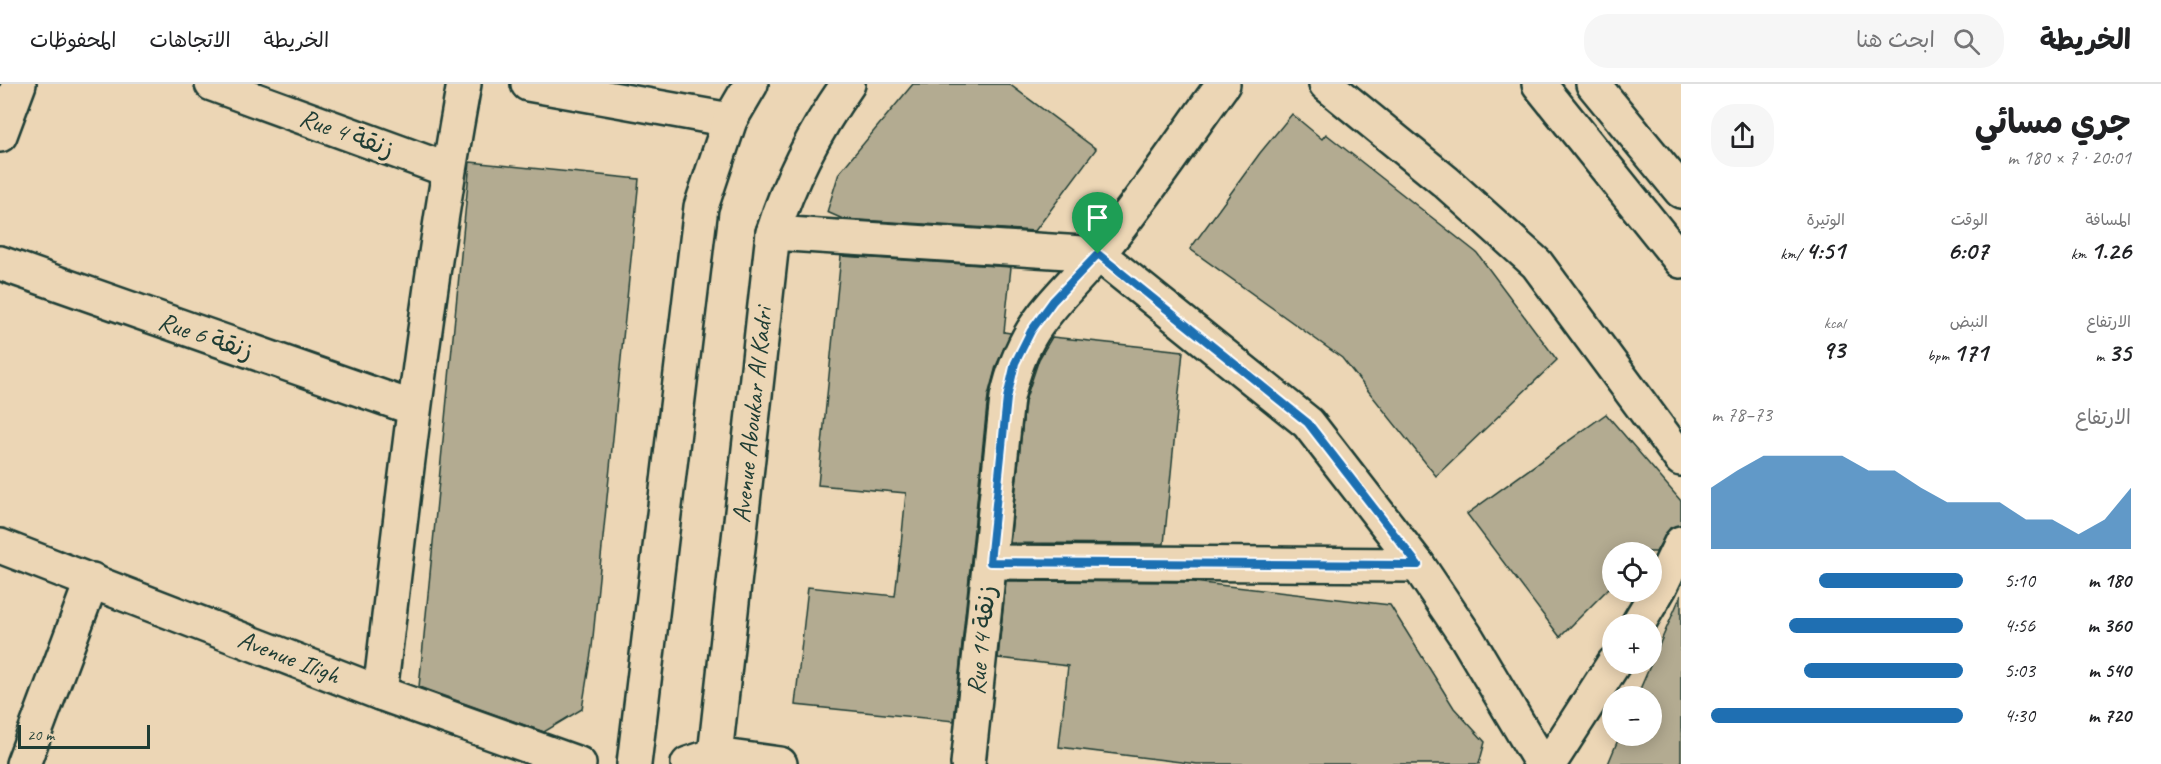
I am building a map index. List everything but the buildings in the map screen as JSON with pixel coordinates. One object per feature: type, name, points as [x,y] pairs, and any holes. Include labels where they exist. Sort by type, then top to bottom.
[{"type":"street","points":[[0,135],[19,84]]},
{"type":"street","name":"Rue 4 زنقة","points":[[212,84],[448,170]]},
{"type":"street","points":[[380,693],[413,408],[448,170],[464,84]]},
{"type":"street","points":[[528,84],[730,120]]},
{"type":"street","points":[[634,764],[701,207],[730,120],[751,84]]},
{"type":"street","name":"Avenue Aboukar Al Kadri","points":[[705,761],[773,233],[784,195],[802,156],[848,84]]},
{"type":"street","name":"Rue 14 زنقة","points":[[968,764],[1007,398],[1015,363],[1031,331],[1053,301],[1098,254],[1223,84]]},
{"type":"street","points":[[1326,84],[1446,182],[1536,264],[1681,459]]},
{"type":"street","points":[[1539,84],[1681,261]]},
{"type":"street","points":[[1603,88],[1681,191]]},
{"type":"street","points":[[773,233],[1098,254],[1308,423],[1418,565],[1467,638],[1542,764]]},
{"type":"street","name":"Rue 6 زنقة","points":[[0,263],[413,408]]},
{"type":"street","points":[[1644,614],[1681,543]]},
{"type":"street","name":"Avenue Iligh","points":[[0,546],[380,693],[579,764]]},
{"type":"street","points":[[990,562],[1418,565]]},
{"type":"street","points":[[23,764],[92,580]]},
{"type":"street","points":[[1549,764],[1607,674]]},
{"type":"street","points":[[705,761],[780,764]]},
{"type":"route","points":[[1098,254],[1308,423],[1418,565],[990,562],[1007,398],[1015,363],[1031,331],[1053,301],[1098,254]]}]
